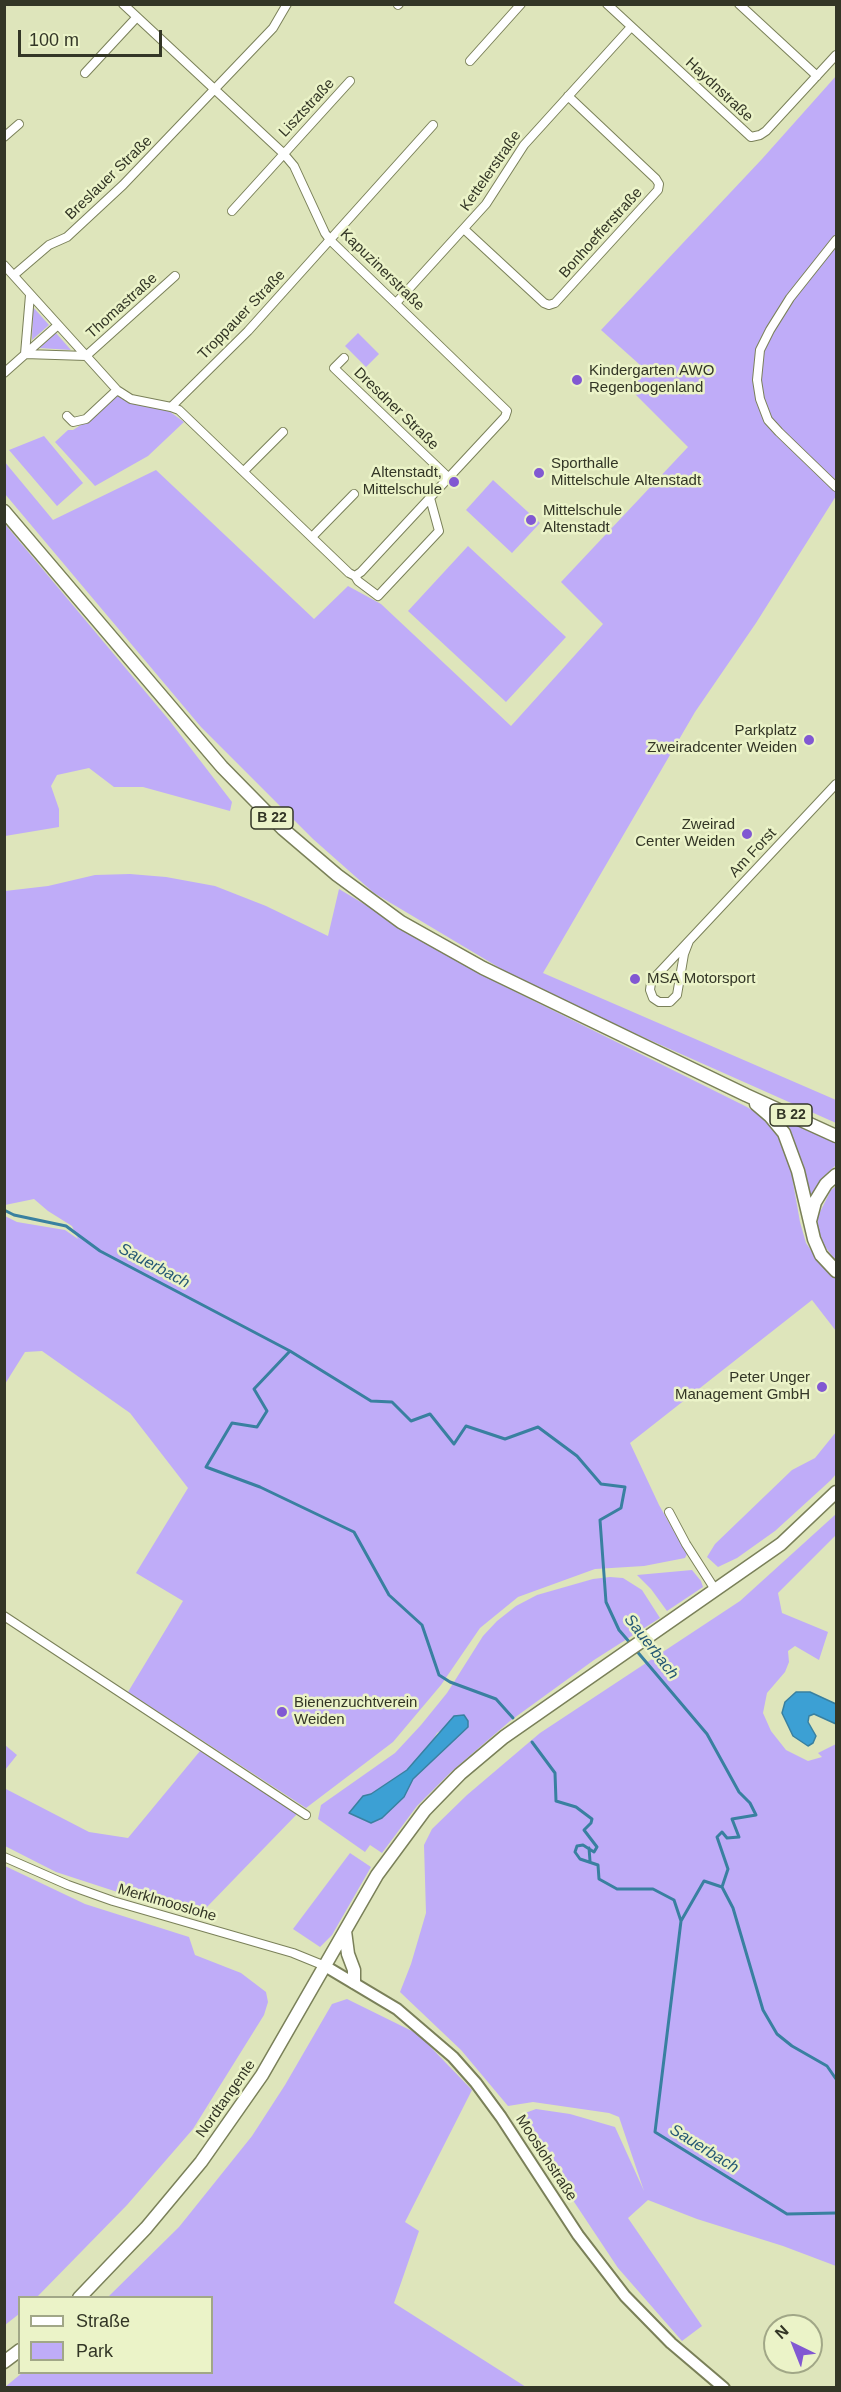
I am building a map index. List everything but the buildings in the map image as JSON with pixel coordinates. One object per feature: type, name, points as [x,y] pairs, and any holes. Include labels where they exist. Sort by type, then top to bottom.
[{"type":"main road","name":"B 22","points":[[4,511],[222,767],[283,829],[337,875],[401,922],[483,968],[746,1095],[837,1136]]},
{"type":"main road","points":[[746,1095],[770,1116],[784,1133],[798,1171],[814,1239],[821,1255],[837,1271]]},
{"type":"main road","points":[[810,1222],[815,1202],[826,1184],[837,1175]]},
{"type":"main road","points":[[716,1591],[782,1544],[837,1492]]},
{"type":"main road","name":"Nordtangente","points":[[82,2296],[146,2228],[201,2162],[262,2075],[366,1894],[394,1850],[419,1818],[460,1774],[537,1712],[652,1632],[716,1591]]},
{"type":"main road","points":[[345,1931],[348,1954],[354,1970],[354,1982]]},
{"type":"main road","points":[[4,2362],[18,2352]]},
{"type":"street","name":"Kapuzinerstraße","points":[[123,4],[283,153],[294,166],[330,240],[507,411],[506,417],[355,576]]},
{"type":"street","name":"Breslauer Straße","points":[[14,275],[48,245],[67,237],[123,185],[274,27],[287,4]]},
{"type":"street","points":[[470,61],[521,4]]},
{"type":"street","name":"Haydnstraße","points":[[607,4],[750,137],[766,131],[837,55]]},
{"type":"street","points":[[739,4],[817,76]]},
{"type":"street","points":[[85,73],[136,18]]},
{"type":"street","name":"Kettelerstraße","points":[[396,303],[465,230],[495,193],[524,145],[632,27]]},
{"type":"street","name":"Lisztstraße","points":[[232,211],[350,81]]},
{"type":"street","name":"Bonhoefferstraße","points":[[465,230],[544,303],[549,305],[555,303],[658,190],[659,184],[656,179],[568,96]]},
{"type":"street","points":[[4,138],[19,124]]},
{"type":"street","name":"Troppauer Straße","points":[[171,406],[248,331],[433,125]]},
{"type":"street","points":[[837,240],[783,308],[760,350],[757,370],[758,390],[763,409],[778,432],[837,487]]},
{"type":"street","points":[[4,265],[117,390],[131,399],[171,406],[179,410],[349,573],[378,596],[439,531],[430,498]]},
{"type":"street","name":"Thomastraße","points":[[86,356],[176,276]]},
{"type":"street","points":[[25,354],[30,295]]},
{"type":"street","points":[[4,373],[58,325]]},
{"type":"street","points":[[25,354],[86,356]]},
{"type":"street","name":"Dresdner Straße","points":[[344,358],[334,368],[449,478]]},
{"type":"street","points":[[67,416],[76,423],[86,419],[117,390]]},
{"type":"street","points":[[244,471],[283,432]]},
{"type":"street","points":[[312,537],[354,494]]},
{"type":"street","name":"Am Forst","points":[[689,941],[684,954],[677,995],[670,1002],[659,1002],[653,998],[650,990],[651,982],[689,941],[837,784]]},
{"type":"street","points":[[669,1512],[716,1591]]},
{"type":"street","points":[[4,1616],[306,1815]]},
{"type":"street","name":"Merklmooslohe","points":[[4,1857],[68,1885],[113,1901],[293,1953],[325,1966]]},
{"type":"street","name":"Mooslohstraße","points":[[325,1966],[396,2009],[453,2057],[501,2117],[578,2235],[625,2296],[671,2343],[724,2388]]},
{"type":"green space","points":[[836,76],[836,496],[756,623],[695,712],[543,973],[836,1100],[836,1123],[535,989],[374,893],[313,839],[201,727],[5,494],[4,461],[53,520],[156,470],[314,619],[348,586],[381,604],[511,726],[603,624],[561,582],[688,447],[634,393],[639,364],[601,330],[762,159]]},
{"type":"green space","points":[[33,307],[49,325],[32,340]]},
{"type":"green space","points":[[56,333],[71,350],[39,348]]},
{"type":"green space","points":[[358,333],[379,354],[366,367],[345,346]]},
{"type":"green space","points":[[116,395],[130,403],[169,411],[184,422],[148,456],[95,486],[55,442],[68,430],[73,430],[89,420]]},
{"type":"green space","points":[[44,436],[83,483],[57,506],[9,450]]},
{"type":"green space","points":[[493,480],[540,523],[512,553],[466,510]]},
{"type":"green space","points":[[4,523],[169,720],[232,802],[230,811],[143,787],[114,787],[89,768],[57,775],[51,786],[59,809],[59,827],[5,836]]},
{"type":"green space","points":[[468,546],[566,637],[506,702],[408,611]]},
{"type":"green space","points":[[130,874],[166,877],[215,886],[266,906],[328,936],[339,889],[486,977],[747,1107],[769,1121],[778,1137],[791,1171],[806,1243],[819,1262],[836,1277],[836,1331],[812,1300],[630,1443],[659,1505],[687,1554],[685,1558],[644,1566],[595,1569],[518,1597],[480,1628],[441,1685],[393,1742],[306,1808],[128,1692],[183,1601],[136,1573],[188,1488],[130,1413],[42,1351],[25,1352],[5,1384],[5,1216],[17,1222],[65,1230],[78,1239],[72,1226],[34,1199],[5,1205],[5,891],[48,886],[95,875]]},
{"type":"green space","points":[[780,1117],[836,1142],[836,1165],[821,1179],[809,1200],[803,1167]]},
{"type":"green space","points":[[836,1186],[836,1261],[820,1240],[817,1218],[831,1190]]},
{"type":"green space","points":[[836,1432],[836,1474],[831,1480],[775,1531],[737,1558],[718,1567],[707,1557],[715,1544],[792,1470],[815,1458]]},
{"type":"green space","points":[[836,1514],[836,1535],[778,1593],[782,1613],[828,1632],[819,1660],[795,1646],[788,1651],[789,1662],[785,1672],[767,1693],[763,1713],[771,1731],[786,1750],[808,1761],[822,1757],[818,1753],[836,1744],[836,2266],[648,2200],[628,2218],[702,2326],[682,2341],[618,2268],[517,2116],[536,2109],[570,2114],[615,2127],[644,2191],[619,2117],[609,2113],[533,2102],[508,2106],[461,2050],[400,1992],[426,1913],[424,1845],[432,1829],[467,1795],[540,1733],[740,1601]]},
{"type":"green space","points":[[692,1570],[703,1587],[667,1611],[637,1575]]},
{"type":"green space","points":[[623,1578],[642,1590],[660,1618],[594,1660],[510,1721],[451,1772],[417,1806],[382,1853],[370,1845],[365,1852],[318,1819],[321,1805],[395,1753],[421,1725],[447,1693],[483,1636],[497,1621],[516,1606],[537,1595],[593,1579]],"holes":[[[464,1715],[468,1720],[468,1727],[413,1779],[404,1797],[382,1818],[349,1813],[363,1796],[371,1794],[407,1770],[428,1748],[437,1733]]]},
{"type":"green space","points":[[5,1745],[17,1755],[5,1770]]},
{"type":"green space","points":[[200,1751],[298,1813],[206,1908],[188,1915],[56,1872],[5,1846],[4,1788],[89,1832],[128,1838]]},
{"type":"green space","points":[[350,1853],[371,1867],[332,1935],[320,1947],[293,1929]]},
{"type":"green space","points":[[5,1866],[85,1904],[189,1937],[195,1955],[241,1973],[266,1992],[268,2002],[264,2015],[193,2129],[127,2205],[38,2296],[18,2296],[18,2315],[5,2325]]},
{"type":"green space","points":[[347,1999],[418,2034],[472,2090],[405,2222],[419,2231],[394,2303],[526,2387],[5,2387],[21,2374],[213,2374],[213,2296],[109,2296],[179,2227],[252,2136],[332,2004]]},
{"type":"water","points":[[796,1692],[810,1692],[836,1704],[836,1724],[814,1714],[809,1716],[808,1722],[816,1736],[813,1743],[808,1746],[793,1736],[782,1713],[785,1702]]},
{"type":"water","points":[[464,1715],[468,1721],[468,1727],[413,1779],[404,1797],[382,1818],[371,1823],[349,1813],[363,1796],[371,1794],[407,1770],[454,1716]]},
{"type":"waterway","name":"Sauerbach","points":[[4,1210],[14,1215],[66,1226],[100,1251],[290,1351],[371,1401],[392,1402],[411,1421],[430,1414],[454,1444],[466,1426],[505,1439],[538,1427],[577,1456],[601,1484],[625,1487],[621,1508],[600,1520],[606,1602],[619,1630],[631,1644]]},
{"type":"waterway","name":"Sauerbach","points":[[290,1351],[254,1389],[267,1411],[257,1427],[232,1423],[206,1467],[260,1487],[354,1532],[389,1595],[422,1625],[439,1675],[450,1682],[496,1699],[513,1718]]},
{"type":"waterway","name":"Sauerbach","points":[[635,1649],[707,1734],[739,1792],[750,1803],[756,1815],[732,1819],[739,1837],[727,1838],[722,1832],[717,1837],[728,1869],[722,1887],[704,1881],[681,1921],[655,2132],[787,2214],[836,2213]]},
{"type":"waterway","name":"Sauerbach","points":[[532,1742],[555,1773],[556,1801],[576,1807],[592,1819],[584,1830],[597,1847],[594,1852],[583,1845],[577,1846],[575,1852],[580,1859],[598,1865],[599,1879],[617,1889],[653,1889],[674,1900],[681,1921]]},
{"type":"waterway","name":"Sauerbach","points":[[589,1848],[590,1861]]},
{"type":"waterway","points":[[722,1887],[733,1908],[763,2010],[777,2034],[792,2046],[827,2066],[836,2079]]},
{"type":"place","name":"Kindergarten AWO Regenbogenland","points":[[577,380]]},
{"type":"place","name":"Sporthalle Mittelschule Altenstadt","points":[[539,473]]},
{"type":"place","name":"Altenstadt, Mittelschule","points":[[454,482]]},
{"type":"place","name":"Mittelschule Altenstadt","points":[[531,520]]},
{"type":"place","name":"Parkplatz Zweiradcenter Weiden","points":[[809,740]]},
{"type":"place","name":"Zweirad Center Weiden","points":[[747,834]]},
{"type":"place","name":"MSA Motorsport","points":[[635,979]]},
{"type":"place","name":"Peter Unger Management GmbH","points":[[822,1387]]},
{"type":"place","name":"Bienenzuchtverein Weiden","points":[[282,1712]]}]
